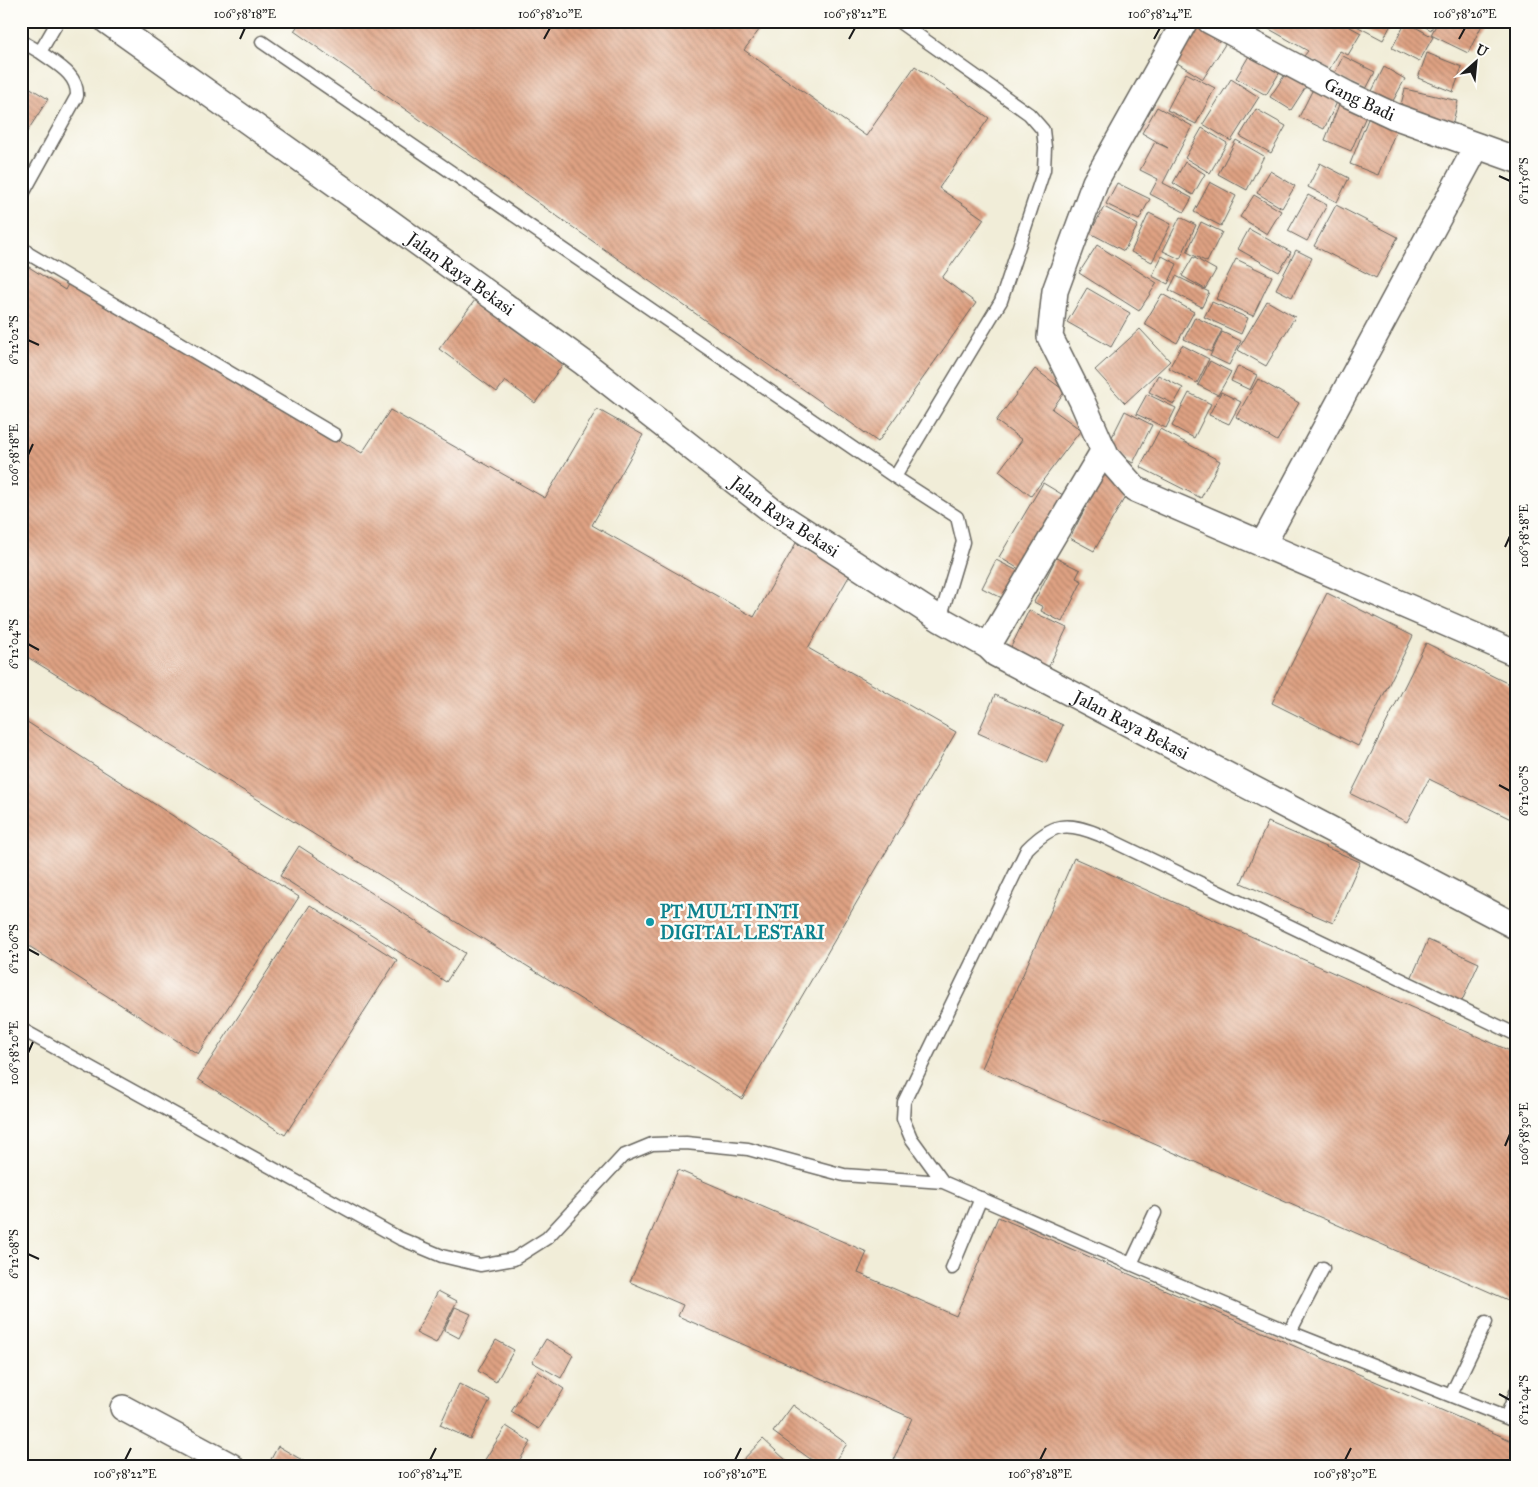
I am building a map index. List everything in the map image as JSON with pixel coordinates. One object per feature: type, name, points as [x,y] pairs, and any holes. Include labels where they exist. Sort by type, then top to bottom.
[{"type":"street","name":"Jalan Raya Bekasi","points":[[106,21],[584,363],[770,509],[940,618],[988,646],[996,654],[1517,927]]},
{"type":"street","points":[[1185,21],[1096,182],[1055,291],[1050,337],[1082,401],[1106,456],[1135,488],[1517,654]]},
{"type":"street","name":"Gang Badi","points":[[1210,21],[1347,94],[1394,116],[1517,160]]},
{"type":"street","points":[[1263,544],[1478,146]]},
{"type":"street","points":[[988,646],[1104,450]]},
{"type":"street","points":[[123,1408],[231,1466]]},
{"type":"lane","points":[[40,52],[58,21]]},
{"type":"lane","points":[[894,477],[1001,302],[1044,170],[1045,147],[1043,130],[1030,114],[898,21]]},
{"type":"lane","points":[[21,41],[40,52],[68,73],[77,86],[77,96],[21,197]]},
{"type":"lane","points":[[262,42],[894,477],[957,517],[963,542],[940,618]]},
{"type":"lane","points":[[21,246],[29,254],[335,435]]},
{"type":"lane","points":[[943,1182],[911,1138],[903,1119],[904,1102],[1027,849],[1042,834],[1065,826],[1083,828],[1100,835],[1517,1035]]},
{"type":"lane","points":[[21,1029],[399,1238],[442,1256],[480,1265],[514,1260],[547,1238],[624,1156],[652,1144],[686,1143],[748,1149],[844,1175],[943,1182],[1290,1332],[1512,1420],[1517,1390]]},
{"type":"lane","points":[[952,1268],[981,1198]]},
{"type":"lane","points":[[1131,1264],[1155,1213]]},
{"type":"lane","points":[[1290,1332],[1323,1268]]},
{"type":"lane","points":[[1451,1395],[1486,1322]]},
{"type":"building","points":[[301,21],[766,21],[744,50],[866,136],[915,66],[989,118],[939,188],[984,219],[942,278],[976,303],[878,442],[294,31]]},
{"type":"building","points":[[1200,21],[1229,38],[1203,79],[1174,61]]},
{"type":"building","points":[[1229,21],[1259,21],[1252,34]]},
{"type":"building","points":[[1266,21],[1341,21],[1361,33],[1348,55],[1340,51],[1329,70],[1304,56],[1308,51],[1264,26]]},
{"type":"building","points":[[1347,21],[1393,21],[1383,40]]},
{"type":"building","points":[[1414,21],[1435,21],[1431,30]]},
{"type":"building","points":[[1438,21],[1484,21],[1468,53],[1431,35]]},
{"type":"building","points":[[1406,22],[1433,37],[1419,62],[1392,48]]},
{"type":"building","points":[[1253,49],[1283,67],[1266,95],[1236,78]]},
{"type":"building","points":[[1427,53],[1462,67],[1453,92],[1418,78]]},
{"type":"building","points":[[1343,56],[1375,72],[1365,91],[1334,75]]},
{"type":"building","points":[[1384,67],[1405,79],[1388,110],[1368,99]]},
{"type":"building","points":[[1288,70],[1309,82],[1291,110],[1270,97]]},
{"type":"building","points":[[1186,73],[1215,88],[1196,124],[1167,110]]},
{"type":"building","points":[[1231,79],[1259,97],[1231,141],[1203,124]]},
{"type":"building","points":[[21,82],[48,99],[21,141]]},
{"type":"building","points":[[1316,83],[1340,96],[1324,129],[1299,117]]},
{"type":"building","points":[[1405,89],[1458,101],[1452,126],[1399,112]]},
{"type":"building","points":[[1342,97],[1369,109],[1351,151],[1325,140]]},
{"type":"building","points":[[1157,107],[1192,126],[1163,183],[1192,198],[1184,212],[1150,194],[1158,179],[1140,170],[1155,142],[1168,148],[1142,133]]},
{"type":"building","points":[[1256,109],[1286,126],[1271,153],[1240,136]]},
{"type":"building","points":[[1370,114],[1398,126],[1378,175],[1350,164]]},
{"type":"building","points":[[1202,128],[1227,143],[1210,173],[1185,158]]},
{"type":"building","points":[[1236,140],[1264,156],[1247,190],[1218,174]]},
{"type":"building","points":[[1185,162],[1205,174],[1193,195],[1173,183]]},
{"type":"building","points":[[1320,163],[1349,178],[1337,202],[1308,187]]},
{"type":"building","points":[[1270,171],[1295,186],[1282,208],[1257,193]]},
{"type":"building","points":[[1210,182],[1236,196],[1221,226],[1194,212]]},
{"type":"building","points":[[1117,183],[1150,199],[1139,220],[1106,204]]},
{"type":"building","points":[[1254,195],[1281,211],[1267,234],[1240,217]]},
{"type":"building","points":[[1308,195],[1327,205],[1307,241],[1288,231]]},
{"type":"building","points":[[1336,205],[1398,237],[1376,278],[1314,246]]},
{"type":"building","points":[[1104,207],[1138,225],[1124,251],[1090,233]]},
{"type":"building","points":[[1149,213],[1171,224],[1152,262],[1131,252]]},
{"type":"building","points":[[1180,217],[1196,225],[1180,259],[1163,251]]},
{"type":"building","points":[[1201,222],[1222,232],[1207,262],[1187,252]]},
{"type":"building","points":[[1249,229],[1291,252],[1279,272],[1238,249]]},
{"type":"building","points":[[1097,245],[1157,283],[1139,311],[1079,273]]},
{"type":"building","points":[[1296,250],[1312,258],[1292,297],[1276,289]]},
{"type":"building","points":[[1162,256],[1177,264],[1168,284],[1152,276]]},
{"type":"building","points":[[1193,257],[1216,270],[1205,289],[1182,276]]},
{"type":"building","points":[[1236,259],[1272,276],[1253,316],[1216,299]]},
{"type":"building","name":"PT MULTI INTI DIGITAL LESTARI","points":[[21,262],[65,290],[69,282],[362,453],[390,410],[545,498],[597,409],[643,435],[592,525],[754,617],[796,543],[851,573],[808,648],[956,732],[742,1099],[21,653]]},
{"type":"building","points":[[1176,276],[1209,292],[1202,307],[1169,290]]},
{"type":"building","points":[[1087,288],[1130,313],[1111,347],[1067,322]]},
{"type":"building","points":[[1162,294],[1194,312],[1177,343],[1144,324]]},
{"type":"building","points":[[475,300],[563,364],[535,403],[505,381],[497,392],[439,349]]},
{"type":"building","points":[[1267,301],[1295,317],[1266,366],[1238,350]]},
{"type":"building","points":[[1212,302],[1248,318],[1241,334],[1204,317]]},
{"type":"building","points":[[1195,317],[1222,330],[1211,352],[1184,339]]},
{"type":"building","points":[[1140,329],[1170,361],[1125,403],[1095,370]]},
{"type":"building","points":[[1222,332],[1241,341],[1229,365],[1210,356]]},
{"type":"building","points":[[1182,345],[1209,359],[1197,383],[1169,368]]},
{"type":"building","points":[[1210,361],[1231,372],[1218,395],[1198,385]]},
{"type":"building","points":[[1238,366],[1257,375],[1250,390],[1231,381]]},
{"type":"building","points":[[1035,369],[1065,391],[1052,409],[1081,430],[1031,496],[999,471],[1022,440],[996,421]]},
{"type":"building","points":[[1158,375],[1183,388],[1174,404],[1149,392]]},
{"type":"building","points":[[1258,379],[1299,403],[1277,441],[1236,417]]},
{"type":"building","points":[[1221,392],[1241,402],[1229,424],[1209,415]]},
{"type":"building","points":[[1189,393],[1211,404],[1194,438],[1172,426]]},
{"type":"building","points":[[1147,394],[1176,408],[1166,428],[1136,414]]},
{"type":"building","points":[[1125,411],[1152,425],[1133,463],[1106,449]]},
{"type":"building","points":[[1160,429],[1220,461],[1201,498],[1140,467]]},
{"type":"building","points":[[1102,474],[1129,490],[1094,551],[1070,538]]},
{"type":"building","points":[[1043,483],[1068,498],[1024,572],[999,557]]},
{"type":"building","points":[[1056,558],[1080,570],[1076,578],[1082,581],[1062,622],[1041,611],[1043,607],[1034,602]]},
{"type":"building","points":[[996,560],[1024,574],[1010,602],[982,588]]},
{"type":"building","points":[[1327,593],[1413,636],[1358,746],[1272,703]]},
{"type":"building","points":[[1029,610],[1067,628],[1047,670],[1009,651]]},
{"type":"building","points":[[1426,643],[1517,688],[1517,822],[1429,779],[1407,822],[1351,794]]},
{"type":"building","points":[[995,695],[1063,725],[1046,763],[978,733]]},
{"type":"building","points":[[21,718],[299,897],[198,1054],[21,941]]},
{"type":"building","points":[[1268,822],[1360,862],[1333,923],[1241,883]]},
{"type":"building","points":[[299,846],[465,953],[446,982],[280,876]]},
{"type":"building","points":[[1074,858],[1517,1054],[1517,1304],[982,1068]]},
{"type":"building","points":[[310,905],[397,960],[285,1135],[198,1079]]},
{"type":"building","points":[[1428,940],[1479,963],[1461,1003],[1410,981]]},
{"type":"building","points":[[678,1170],[867,1252],[858,1273],[956,1316],[998,1217],[1517,1443],[1517,1466],[909,1466],[894,1459],[912,1418],[678,1316],[683,1305],[630,1282]]},
{"type":"building","points":[[438,1291],[457,1301],[436,1343],[416,1333]]},
{"type":"building","points":[[455,1307],[471,1314],[459,1338],[444,1330]]},
{"type":"building","points":[[546,1339],[573,1355],[561,1378],[532,1362]]},
{"type":"building","points":[[496,1340],[514,1350],[496,1382],[478,1371]]},
{"type":"building","points":[[537,1371],[564,1389],[539,1429],[511,1412]]},
{"type":"building","points":[[459,1384],[490,1400],[470,1439],[440,1425]]},
{"type":"building","points":[[793,1405],[847,1444],[831,1466],[820,1466],[773,1432]]},
{"type":"building","points":[[506,1426],[531,1442],[516,1466],[481,1466]]},
{"type":"building","points":[[763,1439],[788,1462],[785,1466],[737,1466]]},
{"type":"building","points":[[278,1446],[312,1466],[268,1465]]},
{"type":"place","name":"PT MULTI INTI DIGITAL LESTARI","points":[[650,922]]}]
